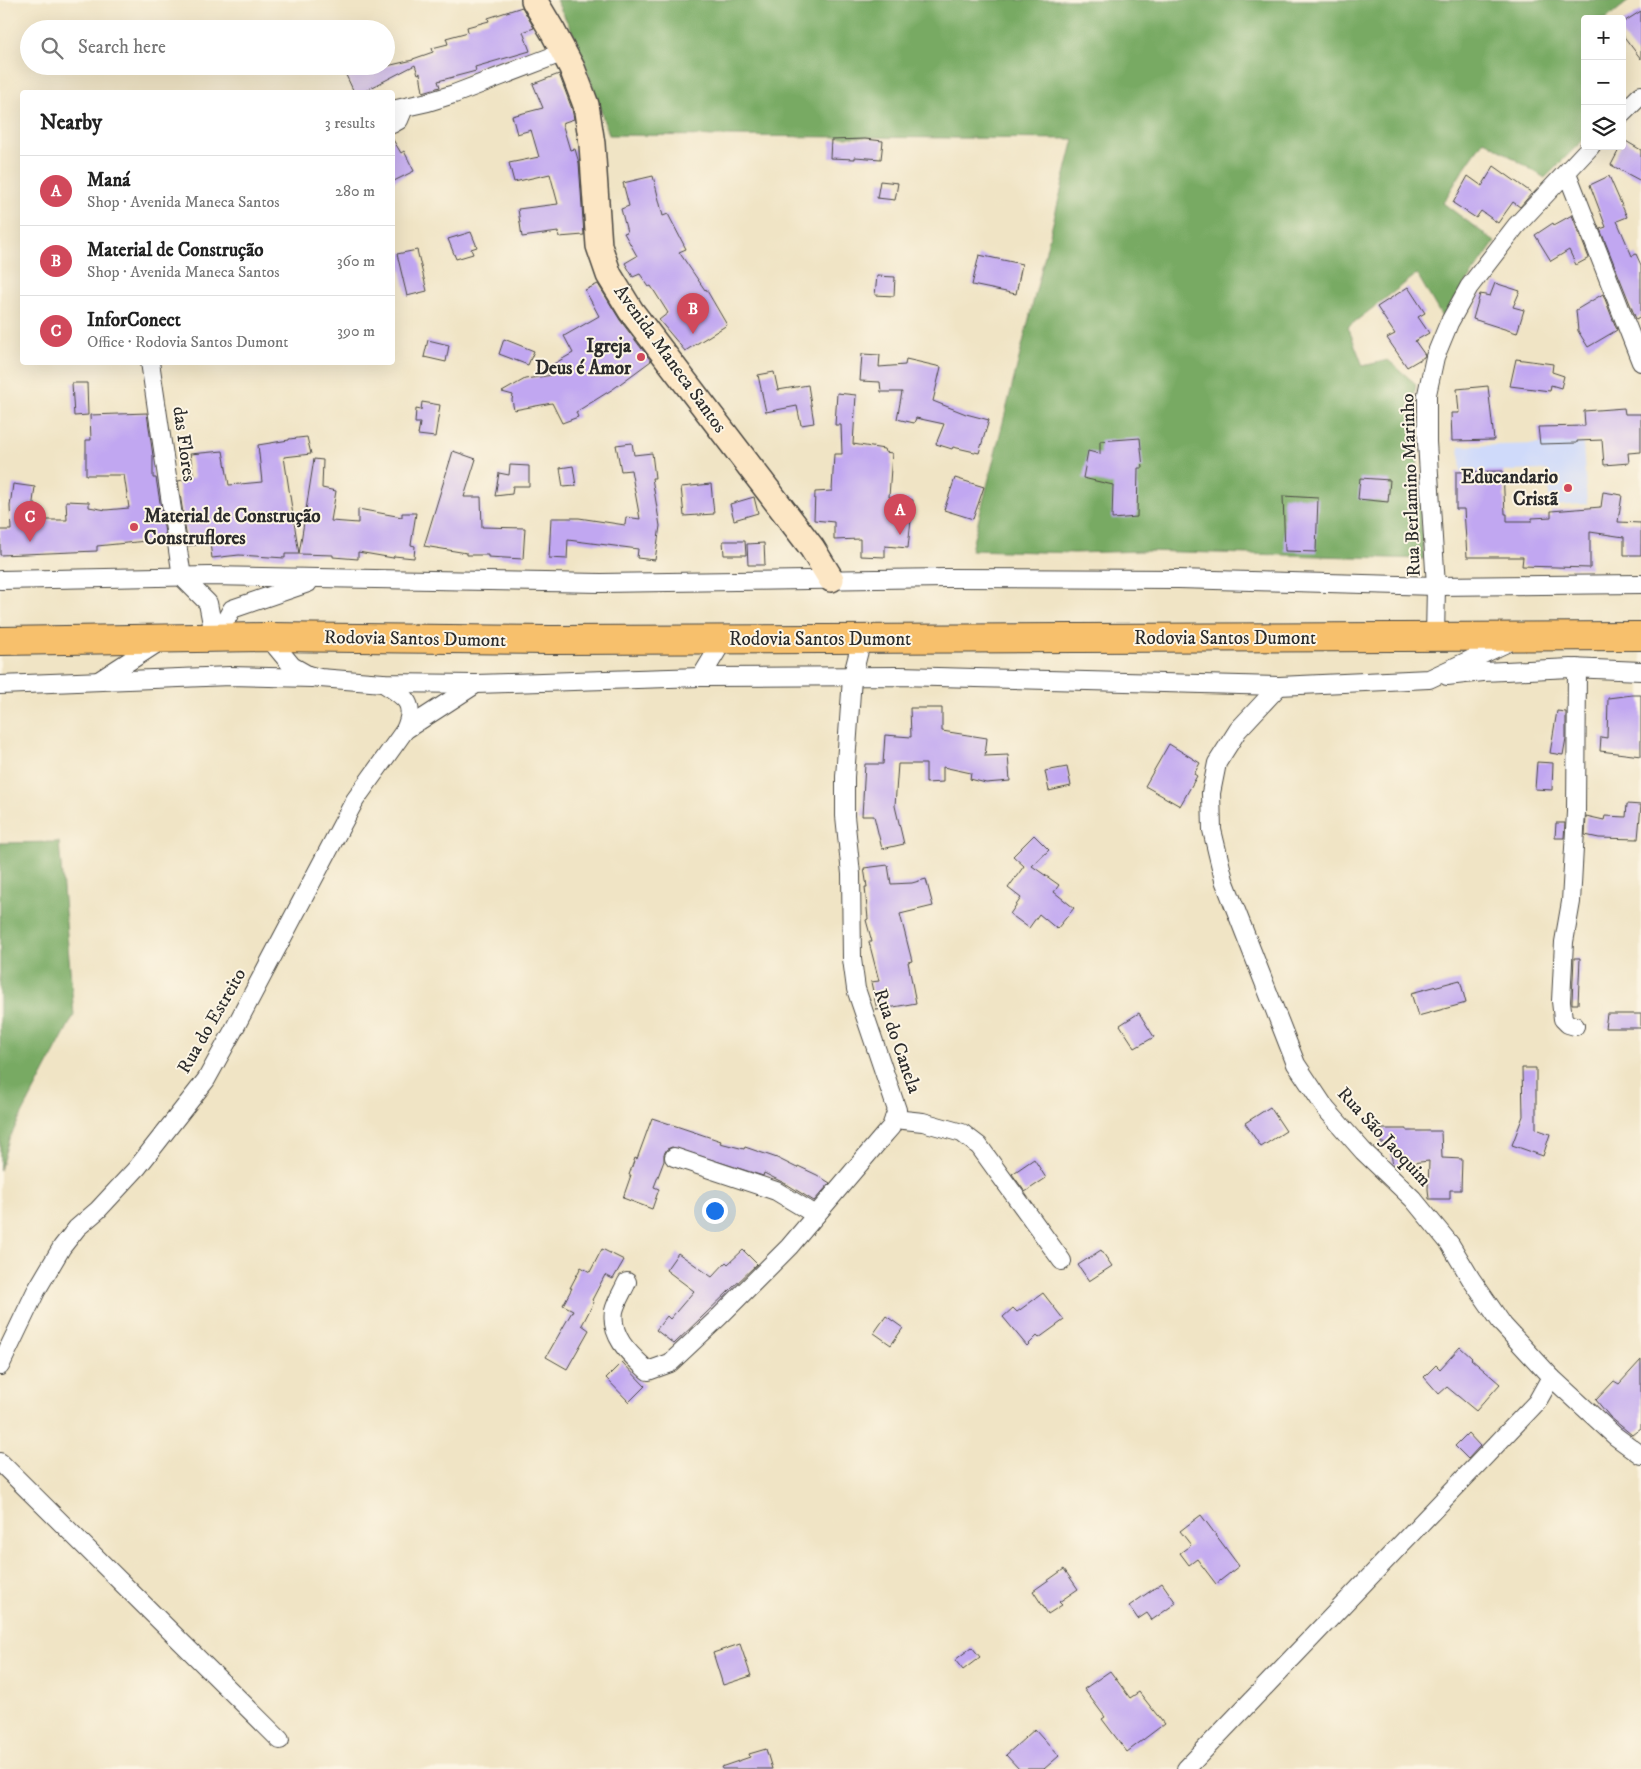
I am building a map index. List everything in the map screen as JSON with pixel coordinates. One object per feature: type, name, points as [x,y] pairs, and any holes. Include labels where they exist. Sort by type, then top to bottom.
[{"type":"highway","name":"Rodovia Santos Dumont","points":[[0,641],[268,637],[724,640],[1641,636]]},
{"type":"street","name":"Avenida Maneca Santos","points":[[534,0],[572,68],[586,105],[592,144],[599,246],[609,275],[631,311],[812,548],[831,579]]},
{"type":"street","points":[[395,122],[398,120],[398,109],[454,94],[564,52]]},
{"type":"street","points":[[1626,110],[1641,95]]},
{"type":"street","name":"Rua Berlamino Marinho","points":[[1435,637],[1436,586],[1427,394],[1435,357],[1449,323],[1469,287],[1516,226],[1587,150]]},
{"type":"street","points":[[1566,173],[1641,362]]},
{"type":"street","name":"das Flores","points":[[150,365],[182,577]]},
{"type":"street","points":[[0,580],[210,576],[601,583],[946,578],[1169,579],[1436,586],[1641,584]]},
{"type":"street","points":[[182,577],[208,603],[215,639]]},
{"type":"street","points":[[215,639],[232,609],[321,578]]},
{"type":"street","points":[[268,637],[292,666],[308,675],[320,678]]},
{"type":"street","points":[[1429,679],[1521,637]]},
{"type":"street","name":"Rua do Canela","points":[[627,1282],[614,1310],[614,1332],[628,1352],[648,1371],[670,1363],[789,1248],[884,1135],[898,1110],[856,989],[852,959],[851,874],[845,777],[852,678],[862,639]]},
{"type":"street","points":[[99,681],[163,640]]},
{"type":"street","points":[[702,677],[724,640]]},
{"type":"street","points":[[1575,1026],[1568,1024],[1563,1019],[1561,1001],[1564,942],[1571,902],[1576,812],[1577,668]]},
{"type":"street","points":[[0,685],[230,676],[320,678],[383,683],[476,684],[702,677],[852,678],[899,676],[1279,686],[1429,679],[1483,672],[1577,668],[1641,671]]},
{"type":"street","name":"Rua do Estreito","points":[[0,1366],[36,1291],[62,1247],[77,1228],[98,1210],[137,1168],[206,1080],[355,800],[405,730],[410,717],[410,707],[401,695],[383,683]]},
{"type":"street","points":[[405,730],[476,684]]},
{"type":"street","name":"Rua São Jaoquim","points":[[1279,686],[1238,730],[1217,763],[1211,793],[1212,830],[1224,880],[1296,1064],[1326,1109],[1363,1151],[1413,1199],[1450,1244],[1471,1280],[1503,1325],[1551,1377],[1615,1436],[1641,1455]]},
{"type":"street","points":[[894,1119],[923,1122],[962,1133],[979,1146],[1062,1261]]},
{"type":"street","points":[[674,1156],[776,1191],[816,1215]]},
{"type":"street","points":[[1186,1769],[1537,1402],[1551,1377]]},
{"type":"street","points":[[0,1462],[280,1740]]},
{"type":"shaded area","name":"Educandario Cristã","points":[[1583,443],[1587,504],[1550,506],[1547,470],[1461,472],[1459,446]]},
{"type":"green space","points":[[556,0],[1630,0],[1611,15],[1581,15],[1581,142],[1545,178],[1484,140],[1443,203],[1495,242],[1442,317],[1417,274],[1348,327],[1363,366],[1388,360],[1416,384],[1413,402],[1424,559],[1144,551],[1074,553],[971,550],[1074,139],[609,135],[578,43]]},
{"type":"green space","points":[[59,842],[74,1015],[9,1139],[0,1170],[0,843]]},
{"type":"building","points":[[522,7],[534,28],[523,32],[530,51],[475,67],[476,71],[438,81],[440,87],[423,92],[420,73],[418,74],[415,65],[367,90],[353,90],[346,75],[395,75],[395,64],[413,60],[433,52],[432,48],[448,44],[446,38],[468,32],[467,27],[489,21],[488,18]]},
{"type":"building","points":[[1641,11],[1641,59],[1626,39],[1626,20]]},
{"type":"building","points":[[559,74],[574,119],[562,123],[570,150],[575,149],[579,163],[584,235],[559,237],[558,232],[522,237],[518,209],[558,204],[550,174],[514,182],[509,163],[539,157],[531,130],[517,134],[512,116],[543,108],[533,84]]},
{"type":"building","points":[[865,139],[883,141],[881,159],[830,158],[831,140]]},
{"type":"building","points":[[1626,141],[1641,150],[1641,181],[1611,165],[1619,150],[1626,150]]},
{"type":"building","points":[[395,143],[401,153],[404,151],[414,171],[395,180]]},
{"type":"building","points":[[1494,166],[1532,193],[1520,207],[1513,202],[1498,223],[1481,211],[1476,218],[1453,203],[1468,176],[1482,186]]},
{"type":"building","points":[[653,176],[663,216],[668,214],[686,249],[679,252],[706,289],[727,325],[685,351],[659,320],[668,313],[651,286],[649,287],[640,274],[633,277],[625,263],[637,256],[624,233],[627,232],[621,209],[629,206],[623,183]]},
{"type":"building","points":[[1609,176],[1627,217],[1617,221],[1632,256],[1636,254],[1641,265],[1641,316],[1636,319],[1600,229],[1606,227],[1590,185]]},
{"type":"building","points":[[880,181],[898,183],[895,200],[877,198]]},
{"type":"building","points":[[1572,215],[1589,258],[1576,265],[1569,250],[1551,261],[1535,235],[1553,223],[1554,225]]},
{"type":"building","points":[[471,232],[477,247],[471,249],[473,254],[456,259],[448,239]]},
{"type":"building","points":[[417,250],[427,291],[407,296],[397,254]]},
{"type":"building","points":[[979,255],[1022,264],[1016,294],[972,285]]},
{"type":"building","points":[[877,276],[895,277],[894,296],[875,295]]},
{"type":"building","points":[[1495,283],[1520,291],[1513,307],[1524,310],[1517,333],[1473,319],[1480,294],[1490,296]]},
{"type":"building","points":[[598,284],[620,320],[651,361],[613,389],[576,412],[578,417],[562,423],[552,403],[514,410],[513,395],[502,392],[525,379],[553,375],[541,371],[573,353],[564,336],[599,316],[585,290]]},
{"type":"building","points":[[1408,287],[1425,313],[1418,317],[1429,333],[1415,341],[1425,355],[1424,357],[1407,367],[1387,338],[1395,334],[1377,307]]},
{"type":"building","points":[[1603,294],[1617,330],[1588,347],[1578,331],[1576,310]]},
{"type":"building","points":[[504,339],[534,351],[528,365],[499,354]]},
{"type":"building","points":[[428,340],[449,345],[446,362],[424,357]]},
{"type":"building","points":[[862,354],[880,355],[879,367],[905,365],[906,359],[941,367],[933,401],[966,414],[989,420],[979,453],[953,447],[952,449],[936,444],[944,424],[916,418],[914,423],[897,419],[902,392],[881,392],[880,382],[860,381]]},
{"type":"building","points":[[1516,359],[1553,364],[1552,372],[1564,376],[1561,388],[1551,385],[1550,391],[1510,386]]},
{"type":"building","points":[[774,372],[778,390],[808,385],[814,423],[801,425],[797,406],[766,412],[758,375]]},
{"type":"building","points":[[72,383],[87,383],[88,415],[74,416]]},
{"type":"building","points":[[1488,386],[1494,440],[1452,441],[1451,413],[1459,413],[1457,389]]},
{"type":"building","points":[[837,393],[856,395],[853,444],[884,449],[885,452],[892,453],[889,497],[913,500],[908,548],[885,546],[885,557],[860,556],[860,539],[834,540],[834,522],[814,520],[815,492],[832,491],[834,454],[842,454],[841,425],[835,425]]},
{"type":"building","points":[[422,402],[440,405],[435,437],[418,435],[420,423],[415,423],[416,409],[421,410]]},
{"type":"building","points":[[1624,408],[1625,414],[1641,414],[1641,452],[1628,453],[1629,463],[1604,465],[1602,440],[1540,444],[1538,427],[1585,426],[1584,411]]},
{"type":"building","points":[[147,413],[153,456],[153,478],[156,478],[166,539],[97,546],[97,551],[0,555],[0,530],[11,530],[10,506],[13,484],[35,487],[33,502],[35,502],[35,520],[67,520],[66,501],[89,502],[89,507],[106,510],[129,508],[124,475],[86,475],[86,440],[91,440],[90,415]]},
{"type":"building","points":[[307,437],[311,454],[284,457],[299,554],[285,554],[285,558],[239,555],[212,558],[210,543],[188,546],[178,481],[194,478],[190,454],[223,451],[229,485],[262,482],[258,445]]},
{"type":"building","points":[[1140,438],[1143,468],[1138,468],[1137,517],[1112,519],[1113,485],[1083,478],[1088,451],[1100,454],[1100,441]]},
{"type":"building","points":[[632,443],[634,455],[652,453],[655,478],[652,478],[660,526],[655,560],[637,558],[638,549],[568,540],[567,559],[549,558],[551,518],[579,518],[625,525],[626,517],[640,519],[631,470],[621,471],[616,445]]},
{"type":"building","points":[[453,451],[476,459],[464,497],[481,497],[482,527],[525,528],[523,559],[467,555],[467,553],[424,546]]},
{"type":"building","points":[[314,459],[323,460],[322,488],[336,491],[331,521],[358,523],[358,509],[402,517],[402,513],[416,513],[411,545],[415,546],[414,558],[394,556],[393,558],[358,552],[358,559],[333,557],[333,555],[299,554]]},
{"type":"building","points":[[510,465],[529,466],[529,486],[513,486],[512,494],[495,496],[499,473],[509,475]]},
{"type":"building","points":[[573,466],[576,486],[563,487],[560,468]]},
{"type":"building","points":[[1503,471],[1507,521],[1532,521],[1532,518],[1551,517],[1551,511],[1601,507],[1603,492],[1622,495],[1618,522],[1641,523],[1641,555],[1624,555],[1624,537],[1590,532],[1590,568],[1522,566],[1523,557],[1467,557],[1464,509],[1456,509],[1456,472]]},
{"type":"building","points":[[955,478],[984,487],[973,519],[944,510]]},
{"type":"building","points":[[1360,478],[1390,480],[1388,502],[1358,499]]},
{"type":"building","points":[[711,484],[714,514],[684,516],[681,487]]},
{"type":"building","points":[[1283,496],[1318,498],[1316,552],[1285,551]]},
{"type":"building","points":[[754,497],[758,513],[734,520],[730,504]]},
{"type":"building","points":[[723,541],[745,541],[746,555],[724,555]]},
{"type":"building","points":[[764,543],[765,565],[748,565],[747,544]]},
{"type":"building","points":[[1641,695],[1641,756],[1600,751],[1601,737],[1607,738],[1608,698]]},
{"type":"building","points":[[910,708],[942,708],[942,731],[987,738],[985,756],[1008,755],[1010,781],[986,783],[970,779],[971,773],[943,767],[943,782],[926,783],[926,764],[898,764],[895,806],[904,844],[882,849],[874,816],[862,816],[865,764],[883,764],[885,735],[911,737]]},
{"type":"building","points":[[1557,711],[1566,712],[1566,738],[1563,755],[1550,753]]},
{"type":"building","points":[[1169,744],[1200,763],[1194,774],[1197,776],[1180,806],[1145,786]]},
{"type":"building","points":[[1537,762],[1553,763],[1552,790],[1535,789]]},
{"type":"building","points":[[1067,767],[1071,786],[1049,791],[1045,771]]},
{"type":"building","points":[[1627,804],[1641,805],[1638,839],[1599,838],[1585,835],[1586,816],[1604,820],[1605,816],[1626,817]]},
{"type":"building","points":[[1556,823],[1565,823],[1564,838],[1555,838]]},
{"type":"building","points":[[1034,835],[1049,850],[1032,866],[1059,885],[1054,892],[1074,908],[1057,929],[1039,914],[1029,928],[1010,914],[1021,898],[1008,888],[1024,866],[1013,856]]},
{"type":"building","points":[[888,865],[891,884],[912,883],[926,879],[933,906],[900,914],[912,961],[908,962],[916,1003],[877,1010],[871,982],[879,981],[869,942],[872,942],[866,920],[868,919],[865,887],[867,887],[864,868]]},
{"type":"building","points":[[1574,958],[1580,958],[1578,1004],[1572,1004]]},
{"type":"building","points":[[1460,980],[1466,1003],[1418,1016],[1411,993]]},
{"type":"building","points":[[1139,1013],[1154,1037],[1135,1048],[1120,1025]]},
{"type":"building","points":[[1607,1014],[1641,1014],[1641,1028],[1605,1028]]},
{"type":"building","points":[[1522,1068],[1536,1068],[1536,1129],[1550,1134],[1543,1156],[1512,1145],[1523,1116]]},
{"type":"building","points":[[1270,1107],[1286,1131],[1261,1147],[1245,1123]]},
{"type":"building","points":[[652,1118],[721,1141],[720,1143],[744,1149],[745,1147],[777,1158],[797,1168],[798,1166],[830,1183],[814,1201],[764,1173],[763,1176],[672,1147],[667,1149],[664,1154],[664,1161],[654,1187],[659,1189],[652,1209],[623,1198],[635,1158],[637,1159]]},
{"type":"building","points":[[1381,1129],[1441,1131],[1442,1158],[1462,1159],[1461,1190],[1450,1190],[1450,1199],[1429,1199],[1429,1161],[1393,1165],[1389,1143],[1381,1143]]},
{"type":"building","points":[[1034,1159],[1046,1178],[1025,1192],[1012,1174]]},
{"type":"building","points":[[602,1249],[624,1260],[613,1279],[605,1275],[582,1325],[589,1330],[567,1369],[546,1357],[573,1310],[563,1305],[572,1288],[570,1288],[581,1267],[590,1272]]},
{"type":"building","points":[[743,1250],[757,1264],[674,1344],[656,1330],[667,1316],[670,1319],[694,1291],[666,1270],[678,1253],[712,1277],[726,1262],[728,1264]]},
{"type":"building","points":[[1101,1250],[1112,1266],[1089,1281],[1078,1265]]},
{"type":"building","points":[[1043,1293],[1064,1320],[1039,1338],[1037,1336],[1027,1346],[1003,1317],[1013,1308],[1017,1312]]},
{"type":"building","points":[[886,1316],[903,1328],[891,1345],[874,1333]]},
{"type":"building","points":[[1460,1347],[1500,1384],[1476,1411],[1447,1387],[1439,1394],[1424,1377],[1436,1365],[1440,1369]]},
{"type":"building","points":[[1641,1360],[1641,1428],[1632,1435],[1610,1417],[1596,1400],[1614,1381],[1619,1384]]},
{"type":"building","points":[[622,1362],[645,1386],[629,1402],[606,1378]]},
{"type":"building","points":[[1468,1433],[1480,1446],[1468,1459],[1455,1446]]},
{"type":"building","points":[[1201,1515],[1239,1566],[1216,1584],[1197,1559],[1189,1565],[1180,1553],[1191,1545],[1180,1531]]},
{"type":"building","points":[[1064,1569],[1078,1589],[1059,1602],[1062,1605],[1048,1614],[1033,1591]]},
{"type":"building","points":[[1162,1583],[1176,1603],[1152,1620],[1147,1613],[1138,1619],[1129,1606]]},
{"type":"building","points":[[740,1644],[751,1676],[723,1685],[713,1653]]},
{"type":"building","points":[[972,1647],[980,1657],[963,1670],[955,1660]]},
{"type":"building","points":[[1110,1671],[1130,1698],[1139,1692],[1164,1724],[1127,1752],[1102,1719],[1105,1717],[1084,1689]]},
{"type":"building","points":[[1035,1729],[1059,1756],[1044,1769],[1019,1769],[1006,1755]]},
{"type":"building","points":[[766,1749],[772,1769],[722,1769],[721,1767],[750,1757],[749,1754]]},
{"type":"place","name":"Material de Construção","points":[[693,334]]},
{"type":"place","name":"Igreja Deus é Amor","points":[[641,357]]},
{"type":"place","name":"Educandario Cristã","points":[[1568,488]]},
{"type":"place","name":"Material de Construção Construflores","points":[[134,527]]},
{"type":"place","name":"Maná","points":[[900,535]]},
{"type":"place","name":"InforConect","points":[[30,542]]}]
